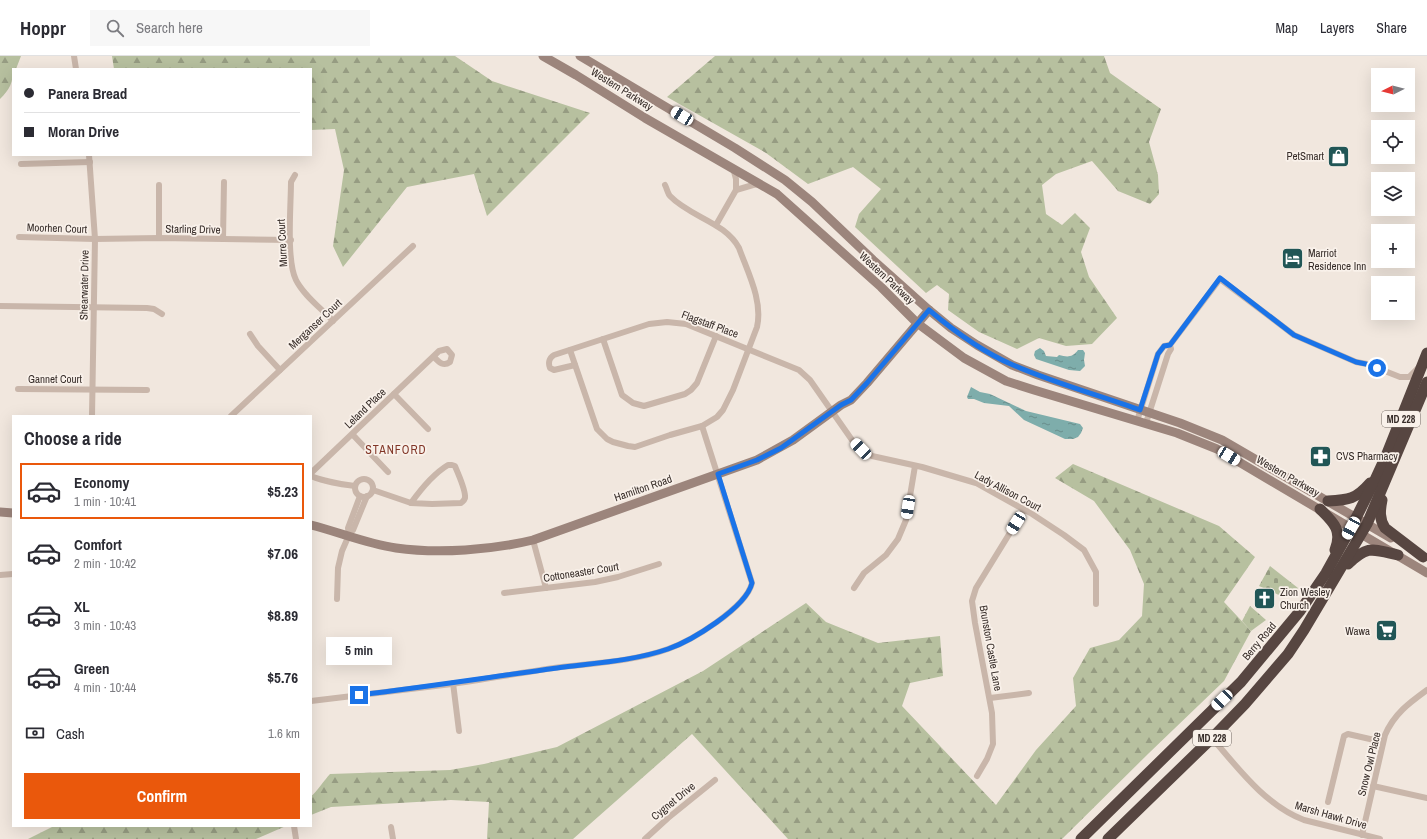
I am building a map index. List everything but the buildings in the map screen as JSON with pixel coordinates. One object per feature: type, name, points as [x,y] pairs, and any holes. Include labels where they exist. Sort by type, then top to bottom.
[{"type":"highway","name":"Berry Road","points":[[1108,839],[1212,738],[1288,654],[1340,571],[1367,524],[1425,358]]},
{"type":"highway","name":"Berry Road","points":[[1081,839],[1241,682],[1300,612],[1326,573],[1356,518],[1384,473],[1427,382]]},
{"type":"highway","points":[[1328,501],[1346,500],[1357,496],[1384,473]]},
{"type":"highway","points":[[1384,473],[1380,509],[1382,524],[1389,532],[1425,558]]},
{"type":"highway","points":[[1320,509],[1333,522],[1338,536],[1338,542],[1326,573]]},
{"type":"highway","points":[[1340,571],[1356,556],[1365,551],[1381,551],[1398,555]]},
{"type":"main road","name":"Western Parkway","points":[[543,56],[645,118],[777,194],[881,287],[917,323],[964,358],[1006,380],[1034,390],[1177,432],[1217,449],[1398,555],[1427,574]]},
{"type":"main road","name":"Western Parkway","points":[[580,56],[735,148],[785,180],[812,202],[873,260],[929,310],[951,328],[977,345],[1012,365],[1180,423],[1222,440],[1425,558]]},
{"type":"main road","points":[[573,73],[580,56]]},
{"type":"main road","name":"Hamilton Road","points":[[312,525],[386,546],[421,550],[501,546],[533,540],[757,460],[781,448],[851,400],[929,310]]},
{"type":"main road","points":[[0,512],[12,513]]},
{"type":"street","points":[[74,56],[76,68]]},
{"type":"street","name":"Shearwater Drive","points":[[89,156],[95,239],[92,415]]},
{"type":"street","points":[[21,164],[90,162]]},
{"type":"street","points":[[716,225],[736,190],[736,179],[733,168]]},
{"type":"street","name":"Murre Court","points":[[295,175],[291,182],[292,266],[296,279],[303,290],[333,321]]},
{"type":"street","points":[[223,239],[224,182]]},
{"type":"street","points":[[159,184],[159,238]]},
{"type":"street","points":[[736,190],[761,184]]},
{"type":"street","points":[[570,350],[594,422],[602,434],[613,442],[635,447],[702,426],[716,418],[723,410],[733,390],[749,349],[759,317],[758,306],[736,242],[716,225],[677,202],[669,195],[665,185]]},
{"type":"street","name":"Moorhen Court","points":[[19,237],[95,239]]},
{"type":"street","name":"Starling Drive","points":[[95,239],[159,238],[291,240]]},
{"type":"street","name":"Merganser Court","points":[[232,415],[413,246]]},
{"type":"street","points":[[1146,424],[1168,354],[1171,349],[1170,345],[1220,278],[1294,335],[1356,362],[1366,364],[1400,378],[1409,377],[1425,358]]},
{"type":"street","points":[[0,306],[147,308],[154,309],[162,314]]},
{"type":"street","name":"Flagstaff Place","points":[[575,365],[554,370],[550,368],[549,365],[551,357],[649,324],[665,322],[686,324],[749,349],[803,373],[811,381],[832,412]]},
{"type":"street","points":[[250,334],[258,346],[280,370]]},
{"type":"street","points":[[603,339],[622,395],[633,403],[644,406],[685,394],[691,390],[697,383],[716,336]]},
{"type":"street","points":[[1137,421],[1158,354],[1164,346],[1170,345]]},
{"type":"street","name":"Leland Place","points":[[312,473],[434,357]]},
{"type":"street","name":"Gannet Court","points":[[18,389],[147,390]]},
{"type":"street","points":[[394,394],[428,429]]},
{"type":"street","name":"Lady Allison Court","points":[[832,412],[852,440],[861,449],[872,456],[976,483],[1064,535],[1084,550],[1096,572],[1096,604]]},
{"type":"street","points":[[312,701],[453,683],[628,658],[668,649],[698,635],[724,616],[746,596],[752,583],[702,426]]},
{"type":"street","points":[[352,435],[388,472]]},
{"type":"street","points":[[373,490],[411,503],[461,503],[465,498],[462,484],[454,466],[448,465],[442,469],[423,487],[411,503]]},
{"type":"street","points":[[854,588],[864,573],[886,555],[898,539],[906,520],[915,466]]},
{"type":"street","points":[[312,475],[321,480],[355,486]]},
{"type":"street","points":[[337,599],[340,560],[349,535],[353,530],[367,496],[373,490],[372,483],[367,479],[358,481],[355,486],[356,492],[360,496],[367,496]]},
{"type":"street","points":[[349,535],[348,528],[360,496]]},
{"type":"street","name":"Brunston Castle Lane","points":[[976,776],[987,759],[993,744],[990,698],[972,601],[976,588],[1024,510]]},
{"type":"street","points":[[533,540],[546,588]]},
{"type":"street","name":"Cottoneaster Court","points":[[504,593],[594,582],[618,577],[659,564]]},
{"type":"street","points":[[0,575],[12,574]]},
{"type":"street","points":[[453,683],[459,731]]},
{"type":"street","name":"Snow Owl Place","points":[[1362,835],[1383,742],[1390,723],[1409,704],[1427,690]]},
{"type":"street","points":[[990,698],[1029,693]]},
{"type":"street","points":[[1328,802],[1344,736],[1348,734],[1383,742]]},
{"type":"street","name":"Marsh Hawk Drive","points":[[1212,738],[1256,786],[1282,809],[1304,820],[1380,839]]},
{"type":"street","name":"Cygnet Drive","points":[[644,839],[715,780]]},
{"type":"street","points":[[1373,786],[1427,798]]},
{"type":"street","points":[[294,827],[296,839]]},
{"type":"street","points":[[391,827],[393,839]]},
{"type":"green space","points":[[0,56],[21,56],[16,68],[12,68],[10,86],[0,99]]},
{"type":"green space","points":[[112,56],[455,56],[492,81],[590,113],[487,216],[474,174],[407,187],[343,267],[333,246],[344,170],[335,129],[312,130],[312,68],[114,68]]},
{"type":"green space","points":[[715,56],[1104,56],[1110,73],[1161,109],[1149,142],[1158,175],[1159,194],[1150,204],[1118,191],[1092,161],[1056,174],[1042,185],[1046,214],[1062,225],[1075,213],[1090,228],[1081,252],[1089,277],[1117,318],[1092,344],[1066,346],[1039,338],[1017,349],[979,332],[948,310],[949,294],[937,285],[926,293],[855,227],[859,214],[881,189],[853,167],[808,184],[766,153],[667,97]]},
{"type":"green space","points":[[1073,464],[1219,526],[1255,557],[1224,602],[1251,631],[1224,681],[1062,839],[788,839],[692,734],[573,839],[487,839],[489,802],[451,800],[331,807],[312,815],[312,795],[330,774],[450,770],[484,764],[557,747],[703,671],[806,603],[826,622],[878,643],[940,636],[943,676],[910,683],[902,706],[996,805],[1036,750],[1076,706],[1073,678],[1090,648],[1119,640],[1142,616],[1144,584],[1130,550],[1094,501],[1055,478]]},
{"type":"green space","points":[[1270,566],[1298,588],[1292,597],[1282,590],[1279,595],[1259,586]]},
{"type":"green space","points":[[1250,606],[1266,620],[1251,631],[1242,621]]},
{"type":"green space","points":[[52,827],[284,827],[256,839],[28,839]]},
{"type":"water","points":[[1040,348],[1044,351],[1046,356],[1057,357],[1059,355],[1069,356],[1078,350],[1083,350],[1085,353],[1085,366],[1080,371],[1069,370],[1036,359],[1034,355],[1035,351]]},
{"type":"water","points":[[971,387],[1026,411],[1080,424],[1083,428],[1078,437],[1073,439],[1065,439],[1024,420],[1009,406],[984,403],[974,399],[968,399],[967,397]]},
{"type":"place","name":"PetSmart","points":[[1339,156]]},
{"type":"place","name":"Marriot Residence Inn","points":[[1293,259]]},
{"type":"place","name":"CVS Pharmacy","points":[[1321,456]]},
{"type":"place","name":"Zion Wesley Church","points":[[1265,598]]},
{"type":"place","name":"Wawa","points":[[1386,631]]},
{"type":"district","name":"STANFORD","points":[[396,450]]},
{"type":"route","points":[[359,695],[637,657],[668,649],[698,635],[724,616],[746,596],[752,583],[718,474],[757,460],[781,448],[841,405],[851,400],[929,310],[951,328],[1012,365],[1140,410],[1158,354],[1164,346],[1170,345],[1220,278],[1294,335],[1356,362],[1377,368]]}]
